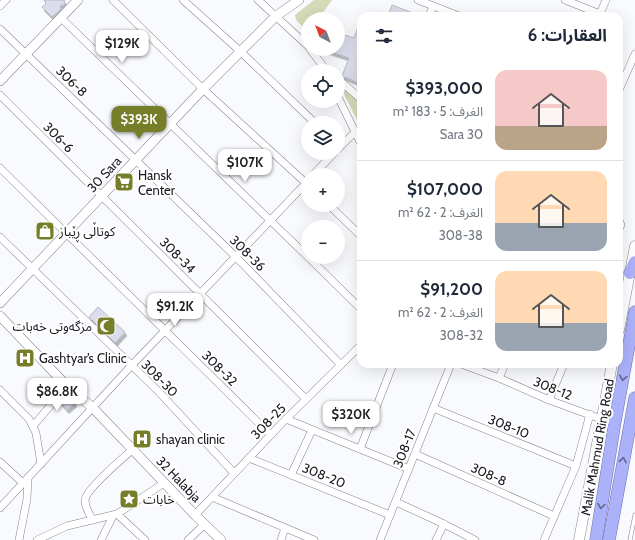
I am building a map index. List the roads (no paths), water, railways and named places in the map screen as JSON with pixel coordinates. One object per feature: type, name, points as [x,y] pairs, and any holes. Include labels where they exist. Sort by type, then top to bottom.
[{"type":"highway","points":[[630,273],[635,262]]},
{"type":"highway","name":"Malik Mahmud Ring Road","points":[[596,540],[615,421],[635,312]]},
{"type":"highway","points":[[609,540],[635,398]]},
{"type":"main road","points":[[623,309],[635,246]]},
{"type":"main road","points":[[578,540],[611,368]]},
{"type":"street","points":[[0,6],[6,0]]},
{"type":"street","points":[[0,81],[78,0]]},
{"type":"street","points":[[113,0],[203,89],[301,178]]},
{"type":"street","points":[[183,0],[240,51],[308,116]]},
{"type":"street","points":[[258,0],[301,39]]},
{"type":"street","points":[[276,16],[290,0]]},
{"type":"street","name":"30 Sara","points":[[0,303],[240,51],[276,16],[299,0]]},
{"type":"street","points":[[418,0],[449,12]]},
{"type":"street","points":[[564,0],[593,12]]},
{"type":"street","points":[[601,12],[606,0]]},
{"type":"street","points":[[431,12],[433,6]]},
{"type":"street","points":[[61,18],[301,250]]},
{"type":"street","name":"306-8","points":[[0,29],[135,160]]},
{"type":"street","points":[[623,81],[635,54]]},
{"type":"street","points":[[316,56],[322,64]]},
{"type":"street","points":[[345,85],[357,96]]},
{"type":"street","name":"306-6","points":[[0,95],[101,196]]},
{"type":"street","points":[[345,108],[357,128]]},
{"type":"street","points":[[345,142],[357,133]]},
{"type":"street","name":"308-36","points":[[135,160],[236,257],[341,365]]},
{"type":"street","points":[[320,168],[327,160]]},
{"type":"street","name":"308-32","points":[[0,168],[65,234],[271,435]]},
{"type":"street","points":[[0,508],[131,366],[301,189]]},
{"type":"street","name":"308-34","points":[[101,196],[306,400]]},
{"type":"street","points":[[336,212],[357,232]]},
{"type":"street","name":"308-30","points":[[0,237],[158,392],[234,473]]},
{"type":"street","points":[[315,264],[357,305]]},
{"type":"street","name":"32 Halabja","points":[[0,316],[67,386],[93,408],[195,515],[221,540]]},
{"type":"street","name":"308-25","points":[[195,515],[286,419],[357,349]]},
{"type":"street","points":[[360,449],[391,368]]},
{"type":"street","name":"308-17","points":[[380,540],[449,368]]},
{"type":"street","name":"308-12","points":[[473,368],[549,400],[601,419],[615,421]]},
{"type":"street","points":[[499,378],[503,368]]},
{"type":"street","points":[[549,400],[562,368]]},
{"type":"street","points":[[33,426],[67,386]]},
{"type":"street","points":[[0,390],[29,419],[33,426],[36,433],[41,464]]},
{"type":"street","name":"308-10","points":[[433,408],[576,466]]},
{"type":"street","points":[[544,540],[576,466],[590,414]]},
{"type":"street","points":[[286,419],[409,469]]},
{"type":"street","points":[[291,474],[312,430]]},
{"type":"street","points":[[93,520],[86,506],[85,498],[106,474],[132,450]]},
{"type":"street","name":"308-8","points":[[415,454],[554,516]]},
{"type":"street","name":"308-20","points":[[249,458],[390,514]]},
{"type":"street","points":[[0,462],[26,481]]},
{"type":"street","points":[[19,540],[27,499],[26,481]]},
{"type":"street","points":[[37,540],[67,526],[115,515],[164,483]]},
{"type":"street","points":[[212,497],[314,540]]},
{"type":"street","points":[[396,502],[475,540]]},
{"type":"street","points":[[101,540],[115,515]]},
{"type":"street","points":[[115,515],[145,540]]},
{"type":"street","points":[[188,540],[205,524]]},
{"type":"street","points":[[436,540],[444,524]]},
{"type":"street","points":[[280,540],[285,528]]},
{"type":"lane","points":[[630,540],[635,515]]},
{"type":"place","name":"Hansk Center","points":[[124,182]]},
{"type":"place","name":"کوتاڵی ڕێباز","points":[[45,231]]},
{"type":"place","name":"مزگەوتی خەبات","points":[[106,326]]},
{"type":"place","name":"Gashtyar’s Clinic","points":[[25,358]]},
{"type":"place","name":"shayan clinic","points":[[142,439]]},
{"type":"place","name":"خابات","points":[[129,499]]}]
